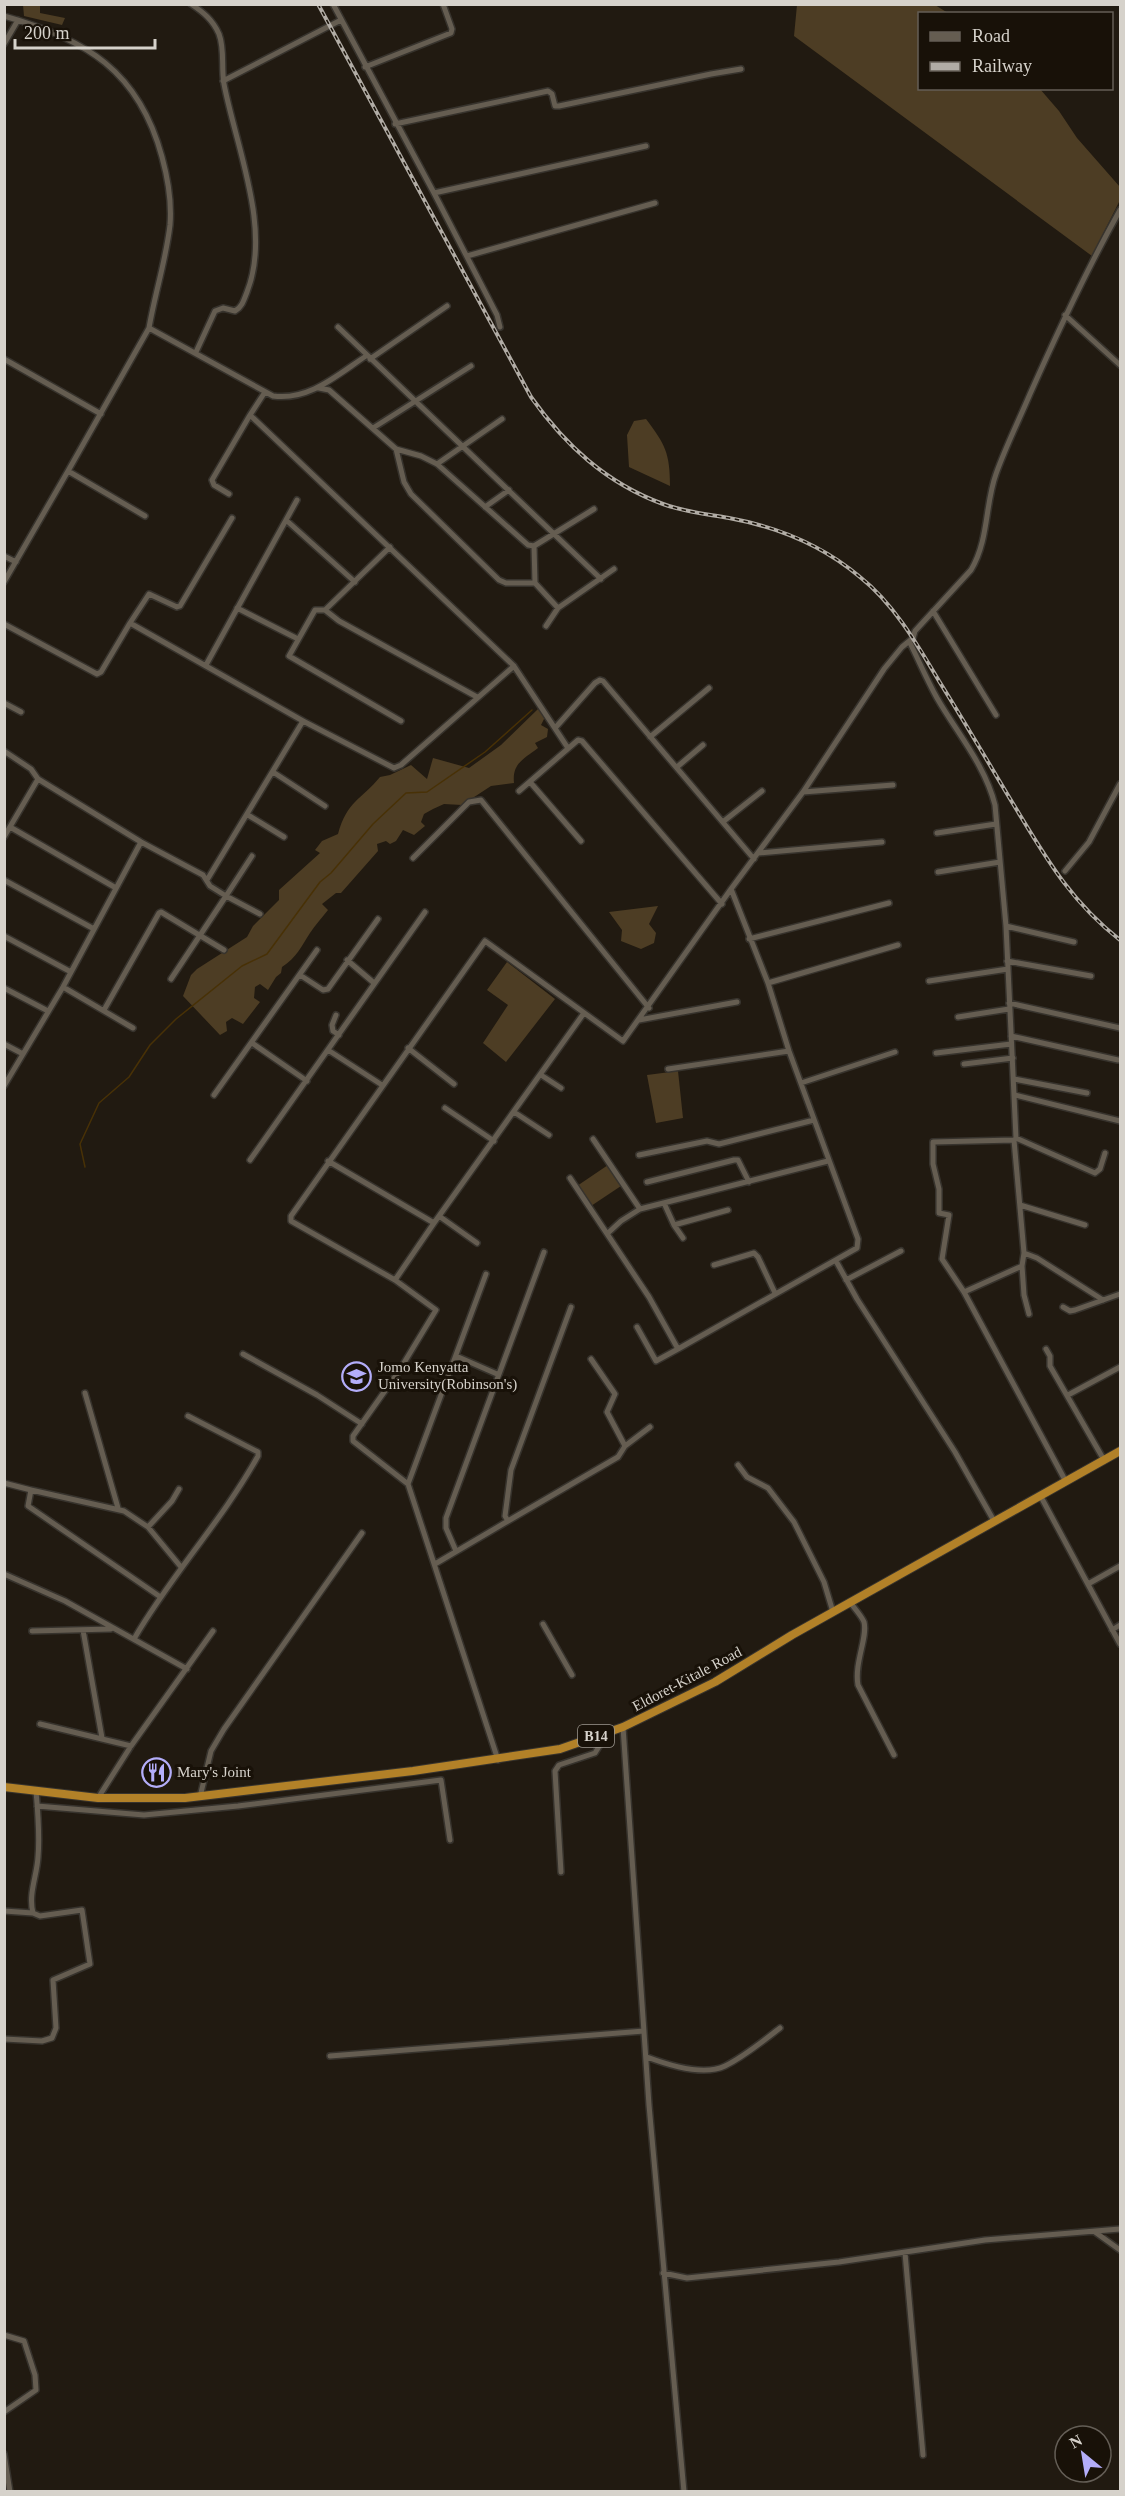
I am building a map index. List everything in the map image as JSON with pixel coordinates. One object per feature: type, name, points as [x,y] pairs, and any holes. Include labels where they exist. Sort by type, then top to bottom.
[{"type":"highway","name":"Eldoret-Kitale Road","points":[[4,1787],[98,1798],[150,1800],[200,1797],[498,1760],[560,1749],[623,1727],[715,1682],[850,1602],[1120,1451]]},
{"type":"street","points":[[191,4],[208,16],[219,35],[224,81],[254,212],[253,270],[241,307],[235,311],[223,308],[215,311],[196,352]]},
{"type":"street","points":[[333,4],[435,193],[500,327]]},
{"type":"street","points":[[365,67],[451,33],[452,28],[443,4]]},
{"type":"street","points":[[4,16],[52,31],[76,43],[111,67],[127,83],[143,106],[156,134],[171,198],[170,224],[149,328],[4,582]]},
{"type":"street","points":[[4,44],[18,20]]},
{"type":"street","points":[[224,81],[341,20]]},
{"type":"street","points":[[396,124],[548,91],[552,94],[555,106],[560,106],[741,69]]},
{"type":"street","points":[[435,193],[646,146]]},
{"type":"street","points":[[467,256],[655,203]]},
{"type":"street","points":[[498,1760],[408,1484],[353,1441],[353,1436],[399,1371],[436,1310],[395,1280],[291,1221],[291,1216],[485,941],[623,1041],[649,1008],[731,889],[804,792],[885,669],[902,647],[910,643],[915,631],[976,562],[996,475],[1065,315],[1120,210]]},
{"type":"street","points":[[149,328],[265,392],[286,398],[319,388],[447,306]]},
{"type":"street","points":[[1065,315],[1120,365]]},
{"type":"street","points":[[338,327],[601,579]]},
{"type":"street","points":[[4,359],[101,414]]},
{"type":"street","points":[[373,428],[471,366]]},
{"type":"street","points":[[319,388],[329,390],[396,449],[422,456],[437,464],[526,544],[534,546],[594,509]]},
{"type":"street","points":[[229,494],[214,485],[212,480],[265,392]]},
{"type":"street","points":[[250,415],[514,666],[568,748]]},
{"type":"street","points":[[437,464],[502,419]]},
{"type":"street","points":[[396,449],[404,482],[411,494],[472,555],[499,580],[506,583],[535,584]]},
{"type":"street","points":[[68,471],[145,516]]},
{"type":"street","points":[[485,507],[509,490]]},
{"type":"street","points":[[206,664],[297,500]]},
{"type":"street","points":[[4,624],[97,674],[101,672],[149,594],[180,606],[232,518]]},
{"type":"street","points":[[286,520],[355,582]]},
{"type":"street","points":[[534,546],[535,584],[558,608]]},
{"type":"street","points":[[325,610],[390,547]]},
{"type":"street","points":[[4,556],[16,562]]},
{"type":"street","points":[[546,626],[558,608],[614,569]]},
{"type":"street","points":[[237,608],[298,639]]},
{"type":"street","points":[[401,721],[291,659],[289,654],[315,610],[325,610],[339,621],[477,697]]},
{"type":"street","points":[[933,611],[996,715]]},
{"type":"street","points":[[130,623],[303,721],[394,768],[401,765],[514,666]]},
{"type":"street","points":[[910,643],[937,698],[990,787],[1006,926],[1011,1044],[1016,1095],[1015,1139],[1024,1253],[1022,1266],[1024,1295],[1029,1314]]},
{"type":"street","points":[[556,728],[600,680],[606,682],[650,737],[756,856]]},
{"type":"street","points":[[650,737],[709,688]]},
{"type":"street","points":[[4,703],[21,712]]},
{"type":"street","points":[[207,880],[303,721]]},
{"type":"street","points":[[519,791],[578,740],[583,742],[722,904]]},
{"type":"street","points":[[676,767],[703,745]]},
{"type":"street","points":[[4,751],[25,764],[38,779],[141,842],[202,875],[210,886],[260,914]]},
{"type":"street","points":[[273,772],[326,806]]},
{"type":"street","points":[[4,837],[38,779]]},
{"type":"street","points":[[530,782],[582,841]]},
{"type":"street","points":[[1065,871],[1089,842],[1120,784]]},
{"type":"street","points":[[804,792],[893,785]]},
{"type":"street","points":[[724,821],[762,791]]},
{"type":"street","points":[[413,858],[469,802],[481,800],[649,1008]]},
{"type":"street","points":[[248,815],[284,837]]},
{"type":"street","points":[[937,833],[996,824]]},
{"type":"street","points":[[10,827],[116,888]]},
{"type":"street","points":[[4,1086],[63,987],[141,842]]},
{"type":"street","points":[[756,856],[882,842]]},
{"type":"street","points":[[171,979],[252,856]]},
{"type":"street","points":[[938,872],[1000,862]]},
{"type":"street","points":[[4,880],[94,929]]},
{"type":"street","points":[[637,1327],[656,1361],[855,1250],[858,1239],[789,1051],[768,983],[731,889]]},
{"type":"street","points":[[750,939],[889,903]]},
{"type":"street","points":[[104,1010],[161,912],[224,950]]},
{"type":"street","points":[[250,1160],[425,912]]},
{"type":"street","points":[[300,975],[326,990],[378,919]]},
{"type":"street","points":[[1006,926],[1074,942]]},
{"type":"street","points":[[4,936],[71,972]]},
{"type":"street","points":[[768,983],[898,945]]},
{"type":"street","points":[[214,1095],[317,950]]},
{"type":"street","points":[[348,960],[374,983]]},
{"type":"street","points":[[1007,961],[1091,976]]},
{"type":"street","points":[[929,981],[1008,969]]},
{"type":"street","points":[[63,987],[133,1028]]},
{"type":"street","points":[[4,988],[48,1011]]},
{"type":"street","points":[[639,1020],[737,1002]]},
{"type":"street","points":[[958,1017],[1009,1006],[1120,1028]]},
{"type":"street","points":[[395,1280],[584,1013]]},
{"type":"street","points":[[336,1015],[332,1025],[333,1031],[339,1035]]},
{"type":"street","points":[[1011,1036],[1118,1060]]},
{"type":"street","points":[[252,1043],[307,1081]]},
{"type":"street","points":[[4,1044],[23,1054]]},
{"type":"street","points":[[936,1053],[1011,1044]]},
{"type":"street","points":[[408,1048],[454,1084]]},
{"type":"street","points":[[328,1050],[382,1085]]},
{"type":"street","points":[[668,1069],[789,1051]]},
{"type":"street","points":[[801,1083],[896,1052]]},
{"type":"street","points":[[964,1064],[1013,1058]]},
{"type":"street","points":[[541,1074],[561,1088]]},
{"type":"street","points":[[1014,1079],[1087,1093]]},
{"type":"street","points":[[1016,1095],[1120,1121]]},
{"type":"street","points":[[445,1108],[494,1141]]},
{"type":"street","points":[[514,1112],[549,1136]]},
{"type":"street","points":[[639,1155],[707,1141],[719,1144],[814,1120]]},
{"type":"street","points":[[593,1139],[640,1209]]},
{"type":"street","points":[[1065,1480],[964,1292],[942,1260],[949,1215],[939,1213],[939,1188],[933,1164],[933,1142],[1015,1139],[1095,1173],[1100,1168],[1105,1153]]},
{"type":"street","points":[[646,1182],[738,1160],[749,1182]]},
{"type":"street","points":[[328,1161],[434,1223]]},
{"type":"street","points":[[608,1233],[640,1209],[828,1161]]},
{"type":"street","points":[[570,1178],[650,1297],[678,1349]]},
{"type":"street","points":[[664,1203],[683,1238]]},
{"type":"street","points":[[1020,1205],[1085,1225]]},
{"type":"street","points":[[674,1225],[728,1210]]},
{"type":"street","points":[[439,1216],[477,1243]]},
{"type":"street","points":[[846,1280],[901,1251]]},
{"type":"street","points":[[456,1551],[446,1528],[446,1518],[497,1374],[544,1252]]},
{"type":"street","points":[[714,1265],[754,1253],[758,1255],[775,1293]]},
{"type":"street","points":[[1024,1253],[1037,1258],[1103,1300]]},
{"type":"street","points":[[836,1261],[955,1452],[994,1521]]},
{"type":"street","points":[[964,1292],[1022,1266]]},
{"type":"street","points":[[408,1484],[486,1274]]},
{"type":"street","points":[[1064,1307],[1070,1311],[1120,1294]]},
{"type":"street","points":[[508,1521],[505,1516],[511,1470],[571,1307]]},
{"type":"street","points":[[1046,1348],[1050,1356],[1050,1366],[1104,1460]]},
{"type":"street","points":[[243,1354],[317,1395],[362,1424]]},
{"type":"street","points":[[456,1356],[497,1374]]},
{"type":"street","points":[[591,1359],[615,1394],[607,1412],[625,1446]]},
{"type":"street","points":[[1068,1395],[1120,1367]]},
{"type":"street","points":[[85,1393],[118,1508]]},
{"type":"street","points":[[134,1639],[159,1596],[258,1456],[258,1452],[188,1416]]},
{"type":"street","points":[[435,1564],[618,1457],[625,1446],[650,1426]]},
{"type":"street","points":[[738,1465],[747,1477],[768,1488],[794,1522],[824,1582],[833,1612]]},
{"type":"street","points":[[4,1483],[118,1508],[148,1527],[181,1567]]},
{"type":"street","points":[[148,1527],[172,1502],[179,1489]]},
{"type":"street","points":[[31,1490],[28,1506],[159,1596]]},
{"type":"street","points":[[1040,1494],[1120,1644]]},
{"type":"street","points":[[200,1797],[211,1751],[224,1729],[362,1533]]},
{"type":"street","points":[[1088,1584],[1120,1566]]},
{"type":"street","points":[[4,1575],[65,1602],[187,1669]]},
{"type":"street","points":[[850,1602],[865,1625],[858,1657],[856,1675],[858,1685],[894,1755]]},
{"type":"street","points":[[543,1624],[572,1675]]},
{"type":"street","points":[[1112,1630],[1120,1625]]},
{"type":"street","points":[[83,1629],[102,1738]]},
{"type":"street","points":[[32,1631],[114,1629]]},
{"type":"street","points":[[98,1798],[131,1746],[213,1631]]},
{"type":"street","points":[[40,1724],[131,1746]]},
{"type":"street","points":[[623,1727],[663,2273],[684,2492]]},
{"type":"street","points":[[561,1872],[555,1771],[559,1765],[595,1753],[608,1732]]},
{"type":"street","points":[[37,1806],[144,1815],[226,1808],[441,1780],[450,1840]]},
{"type":"street","points":[[33,1913],[31,1899],[38,1855],[36,1791]]},
{"type":"street","points":[[4,1911],[33,1913],[40,1916],[82,1910],[90,1964],[52,1980],[56,2028],[52,2038],[42,2041],[4,2038]]},
{"type":"street","points":[[647,2057],[676,2065],[713,2070],[724,2067],[780,2028]]},
{"type":"street","points":[[330,2056],[644,2031]]},
{"type":"street","points":[[663,2273],[687,2278],[839,2262],[985,2240],[1120,2229]]},
{"type":"street","points":[[1093,2231],[1120,2250]]},
{"type":"street","points":[[905,2253],[923,2455]]},
{"type":"street","points":[[4,2335],[24,2341],[35,2374],[36,2390],[4,2412]]},
{"type":"street","points":[[4,2454],[10,2492]]},
{"type":"shaded area","points":[[23,5],[40,5],[40,13],[65,18],[62,25],[24,16]]},
{"type":"shaded area","points":[[797,5],[935,5],[946,12],[918,12],[918,90],[1041,90],[1059,111],[1077,138],[1120,187],[1120,200],[1092,256],[794,36]]},
{"type":"shaded area","points":[[646,419],[665,449],[669,465],[670,486],[629,467],[627,435],[634,421]]},
{"type":"shaded area","points":[[538,709],[546,715],[541,725],[548,729],[547,737],[535,743],[538,748],[517,766],[514,783],[491,786],[462,805],[444,804],[424,814],[421,822],[425,826],[414,835],[403,830],[396,841],[390,844],[386,841],[377,844],[378,851],[341,893],[336,893],[322,904],[328,910],[295,956],[282,967],[281,973],[268,990],[260,984],[255,987],[254,998],[260,1002],[243,1024],[232,1018],[226,1022],[227,1031],[220,1035],[183,996],[191,975],[197,969],[247,937],[253,926],[279,900],[279,890],[320,853],[315,850],[322,841],[338,834],[350,808],[380,777],[411,765],[427,779],[433,758],[469,768],[501,745]]},
{"type":"shaded area","points":[[658,906],[649,924],[656,933],[654,943],[641,949],[621,941],[622,930],[609,912]]},
{"type":"shaded area","points":[[507,962],[555,999],[506,1062],[483,1043],[508,1005],[487,990]]},
{"type":"shaded area","points":[[678,1071],[683,1118],[656,1123],[647,1075]]},
{"type":"shaded area","points":[[608,1165],[621,1186],[591,1206],[577,1186]]},
{"type":"waterway","points":[[85,1167],[80,1144],[99,1103],[129,1077],[150,1045],[176,1019],[242,966],[267,954],[320,882],[331,873],[373,824],[406,793],[427,792],[485,752],[532,710]]},
{"type":"railway","points":[[318,4],[531,397],[544,415],[588,461],[605,474],[642,495],[679,509],[747,522],[782,532],[815,547],[860,577],[884,599],[913,639],[1059,876],[1086,909],[1120,940]]},
{"type":"place","name":"Jomo Kenyatta University(Robinson's)","points":[[357,1376]]},
{"type":"place","name":"Mary's Joint","points":[[156,1772]]}]
